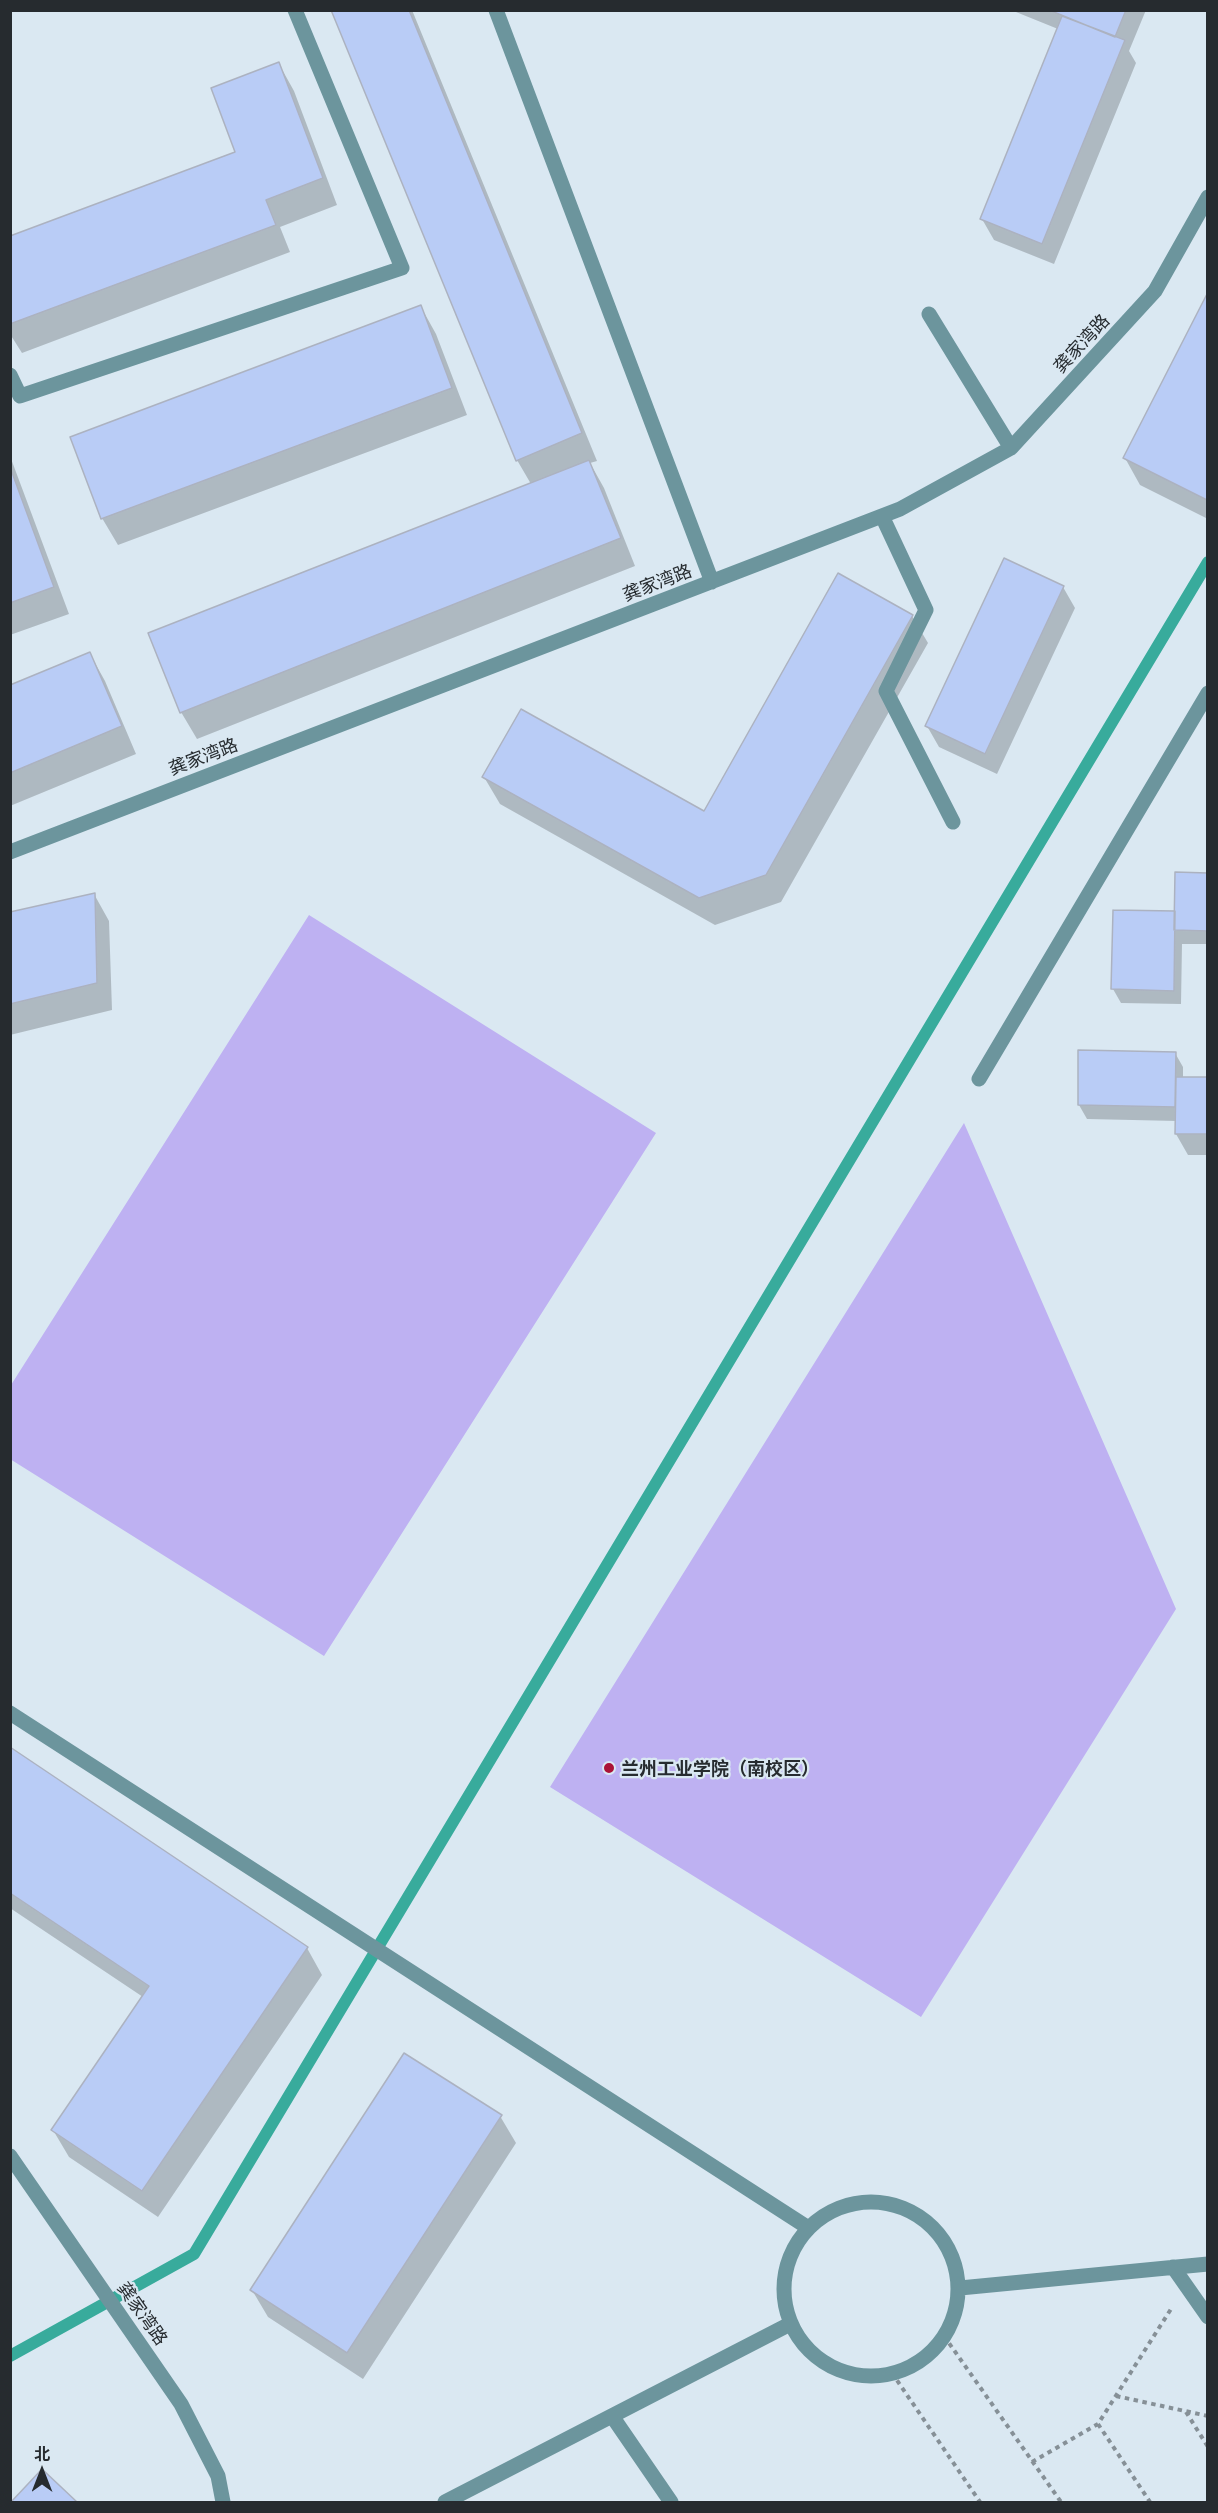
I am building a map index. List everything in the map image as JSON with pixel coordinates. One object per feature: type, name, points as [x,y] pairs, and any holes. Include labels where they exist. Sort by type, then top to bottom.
[{"type":"street","points":[[10,375],[20,396],[402,268],[295,10]]},
{"type":"street","points":[[496,10],[712,582]]},
{"type":"street","name":"龚家湾路","points":[[10,852],[900,509],[1011,448],[1155,291],[1208,197]]},
{"type":"street","points":[[929,314],[1011,448]]},
{"type":"street","points":[[882,516],[926,610],[886,691],[952,822]]},
{"type":"street","points":[[979,1079],[1208,693]]},
{"type":"street","points":[[10,1713],[807,2227]]},
{"type":"street","name":"龚家湾路","points":[[10,2156],[182,2404],[218,2476],[223,2502]]},
{"type":"street","points":[[869,2200],[903,2207],[933,2225],[952,2254],[960,2288],[954,2322],[934,2351],[906,2370],[872,2378],[838,2371],[809,2352],[790,2324],[782,2290],[789,2257],[807,2227],[836,2208],[869,2200]]},
{"type":"street","points":[[960,2288],[1208,2264]]},
{"type":"street","points":[[1173,2267],[1208,2317]]},
{"type":"street","points":[[445,2502],[790,2324]]},
{"type":"street","points":[[612,2416],[671,2502]]},
{"type":"path","points":[[1032,2462],[1098,2424],[1186,2286]]},
{"type":"path","points":[[944,2336],[1060,2502]]},
{"type":"path","points":[[892,2373],[980,2502]]},
{"type":"path","points":[[1116,2396],[1208,2416]]},
{"type":"path","points":[[1185,2411],[1208,2447]]},
{"type":"path","points":[[1098,2424],[1150,2502]]},
{"type":"shaded area","points":[[309,915],[656,1133],[324,1656],[10,1459],[11,1385]]},
{"type":"shaded area","points":[[964,1123],[1176,1609],[921,2017],[550,1787]]},
{"type":"building","points":[[331,10],[409,10],[582,433],[516,461]]},
{"type":"building","points":[[1049,10],[1126,10],[1115,37]]},
{"type":"building","points":[[1062,16],[1125,40],[1042,244],[980,219]]},
{"type":"building","points":[[279,62],[323,178],[266,200],[276,225],[10,324],[10,236],[235,152],[211,88]]},
{"type":"building","points":[[1208,292],[1208,499],[1207,500],[1123,458]]},
{"type":"building","points":[[421,305],[452,388],[101,519],[70,437]]},
{"type":"building","points":[[589,460],[621,538],[180,713],[148,633]]},
{"type":"building","points":[[10,467],[54,587],[10,603]]},
{"type":"building","points":[[1004,558],[1064,586],[985,754],[925,726]]},
{"type":"building","points":[[838,573],[913,615],[766,875],[699,898],[482,777],[521,709],[704,811]]},
{"type":"building","points":[[90,652],[122,726],[10,773],[10,685]]},
{"type":"building","points":[[1175,872],[1208,873],[1208,931],[1174,930]]},
{"type":"building","points":[[95,893],[97,983],[10,1004],[10,912]]},
{"type":"building","points":[[1113,910],[1175,911],[1174,991],[1111,989]]},
{"type":"building","points":[[1078,1050],[1176,1052],[1175,1107],[1078,1105]]},
{"type":"building","points":[[1176,1077],[1208,1077],[1208,1134],[1175,1134]]},
{"type":"building","points":[[10,1747],[308,1947],[142,2191],[51,2130],[149,1986],[10,1893]]},
{"type":"building","points":[[404,2053],[502,2115],[347,2353],[250,2290]]},
{"type":"building","points":[[42,2469],[77,2502],[11,2502]]},
{"type":"waterway","points":[[10,2356],[194,2254],[1208,562]]},
{"type":"place","name":"兰州工业学院（南校区）","points":[[609,1768]]}]
